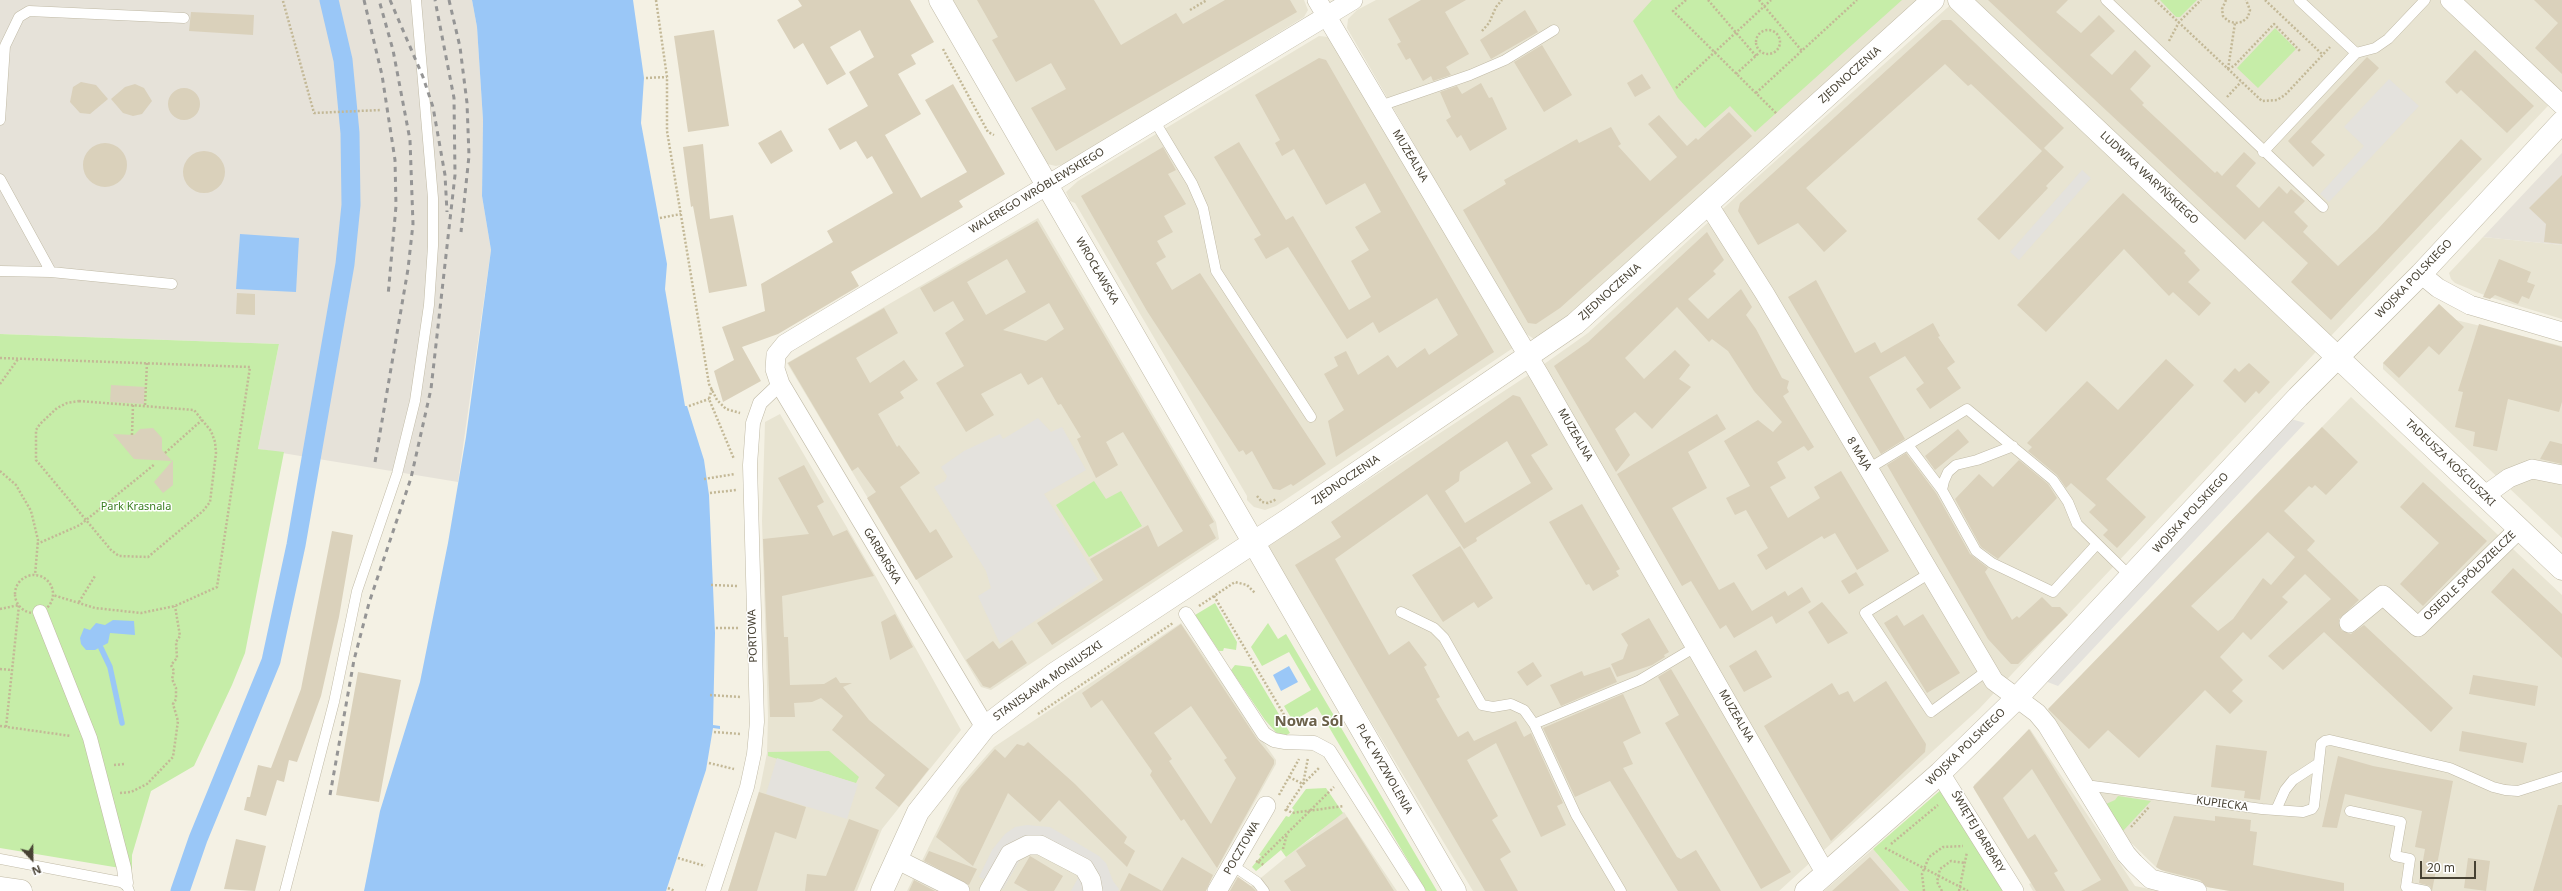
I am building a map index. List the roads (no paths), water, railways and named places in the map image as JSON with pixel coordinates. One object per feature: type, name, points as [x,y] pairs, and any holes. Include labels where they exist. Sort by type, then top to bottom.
[{"type":"street","name":"WROCŁAWSKA","points":[[940,0],[1254,543]]},
{"type":"street","name":"WALEREGO WRÓBLEWSKIEGO","points":[[780,384],[775,369],[776,356],[785,344],[1154,120],[1322,8],[1353,0]]},
{"type":"street","name":"ZJEDNOCZENIA","points":[[1254,543],[1575,324],[1933,0]]},
{"type":"street","name":"LUDWIKA WARYŃSKIEGO","points":[[1959,0],[2339,357]]},
{"type":"street","points":[[2450,0],[2562,105]]},
{"type":"street","name":"MUZEALNA","points":[[1322,8],[1528,357],[1696,646],[1826,874]]},
{"type":"street","name":"WOJSKA POLSKIEGO","points":[[1806,891],[1940,773],[2016,699],[2339,357],[2421,274],[2562,122]]},
{"type":"street","name":"8 MAJA","points":[[1708,204],[1994,681],[2016,699]]},
{"type":"street","points":[[2421,274],[2438,288],[2470,305],[2562,332]]},
{"type":"street","name":"TADEUSZA KOŚCIUSZKI","points":[[2339,357],[2562,569]]},
{"type":"street","name":"PORTOWA","points":[[712,891],[747,787],[754,754],[757,722],[750,465],[755,417],[760,403],[780,384]]},
{"type":"street","name":"GARBARSKA","points":[[780,384],[985,727]]},
{"type":"street","points":[[2484,496],[2509,478],[2532,469],[2562,475]]},
{"type":"street","name":"OSIEDLE SPÓŁDZIELCZE","points":[[2349,623],[2383,595],[2418,627],[2519,528]]},
{"type":"street","name":"STANISŁAWA MONIUSZKI","points":[[882,891],[918,812],[985,727],[1054,674],[1254,543]]},
{"type":"street","name":"PLAC WYZWOLENIA","points":[[1254,543],[1455,891]]},
{"type":"street","points":[[40,612],[90,738],[103,794],[128,887]]},
{"type":"street","points":[[1186,614],[1264,734],[1274,740],[1314,742],[1329,751],[1418,891]]},
{"type":"street","points":[[2016,699],[2037,713],[2047,725],[2126,854],[2151,879],[2197,891]]},
{"type":"street","name":"ŚWIĘTEJ BARBARY","points":[[1940,773],[1954,792],[2014,891]]},
{"type":"street","name":"POCZTOWA","points":[[1217,891],[1272,801]]},
{"type":"street","points":[[989,891],[1010,854],[1028,845],[1040,845],[1084,868],[1091,880],[1093,891]]},
{"type":"street","points":[[896,858],[960,891]]},
{"type":"street","points":[[0,888],[21,891]]},
{"type":"lane","points":[[285,891],[334,702],[357,591],[397,474],[415,401],[429,304],[433,246],[433,198],[416,0]]},
{"type":"lane","points":[[2106,0],[2263,152],[2323,207]]},
{"type":"lane","points":[[2299,0],[2356,52]]},
{"type":"lane","points":[[2263,152],[2356,52],[2375,48],[2388,39],[2424,0]]},
{"type":"lane","points":[[0,120],[4,46],[19,17],[29,11],[184,18]]},
{"type":"lane","points":[[1380,106],[1470,75],[1505,60],[1554,30]]},
{"type":"lane","points":[[1154,120],[1192,183],[1203,208],[1216,271],[1311,417]]},
{"type":"lane","points":[[0,178],[51,272]]},
{"type":"lane","points":[[0,271],[51,272],[172,284]]},
{"type":"lane","points":[[1868,469],[1967,409],[2053,480],[2068,502],[2077,524],[2131,577]]},
{"type":"lane","points":[[1908,445],[1942,490],[1976,551],[1992,563],[2053,592],[2097,544]]},
{"type":"lane","points":[[1942,490],[1948,472],[1956,465],[1977,460],[2013,446]]},
{"type":"lane","points":[[1930,573],[1865,613],[1931,712],[1988,670]]},
{"type":"lane","points":[[1401,612],[1434,628],[1444,638],[1482,705],[1493,706],[1510,704],[1524,710],[1534,724],[1576,815],[1621,891]]},
{"type":"lane","points":[[1534,724],[1640,680],[1696,646]]},
{"type":"lane","points":[[2276,810],[2285,790],[2293,780],[2319,763],[2321,744],[2330,740],[2450,768],[2493,788],[2505,790],[2518,791],[2562,777]]},
{"type":"lane","name":"KUPIECKA","points":[[2086,788],[2093,786],[2276,810],[2303,812],[2312,809],[2317,788],[2319,763]]},
{"type":"lane","points":[[2350,811],[2401,822],[2395,856],[2410,859],[2406,887],[2426,891]]},
{"type":"lane","points":[[0,859],[128,887]]},
{"type":"lane","points":[[1232,865],[1257,882],[1264,891]]},
{"type":"water","points":[[472,0],[633,0],[644,78],[641,123],[667,264],[665,289],[685,406],[687,406],[704,460],[709,495],[715,633],[713,725],[720,726],[720,729],[713,728],[706,770],[666,891],[364,891],[380,811],[420,682],[448,543],[466,437],[491,250],[482,196],[483,120],[477,27]]},
{"type":"water","points":[[240,234],[299,238],[296,292],[236,289]]},
{"type":"water","points":[[113,620],[134,621],[135,635],[110,633],[108,643],[95,650],[86,650],[81,644],[80,638],[84,628],[90,630],[96,623],[105,625]]},
{"type":"water","points":[[1289,666],[1298,682],[1281,691],[1273,675]]},
{"type":"waterway","points":[[180,891],[198,839],[271,661],[296,545],[345,264],[351,205],[350,133],[343,60],[329,0]]},
{"type":"waterway","points":[[101,648],[110,667],[122,723]]},
{"type":"railway","points":[[364,0],[382,75],[395,160],[396,206],[388,296]]},
{"type":"railway","points":[[375,462],[408,269],[413,224],[410,140],[393,50],[379,0]]},
{"type":"railway","points":[[390,0],[423,77],[433,107],[445,175],[447,212]]},
{"type":"railway","points":[[330,795],[354,660],[369,603],[411,478],[431,389],[455,175],[454,98],[435,0]]},
{"type":"railway","points":[[449,0],[460,47],[467,103],[469,156],[461,232]]},
{"type":"district","name":"Nowa Sól","points":[[1309,722]]},
{"type":"park label","name":"Park Krasnala","points":[[136,507]]}]
